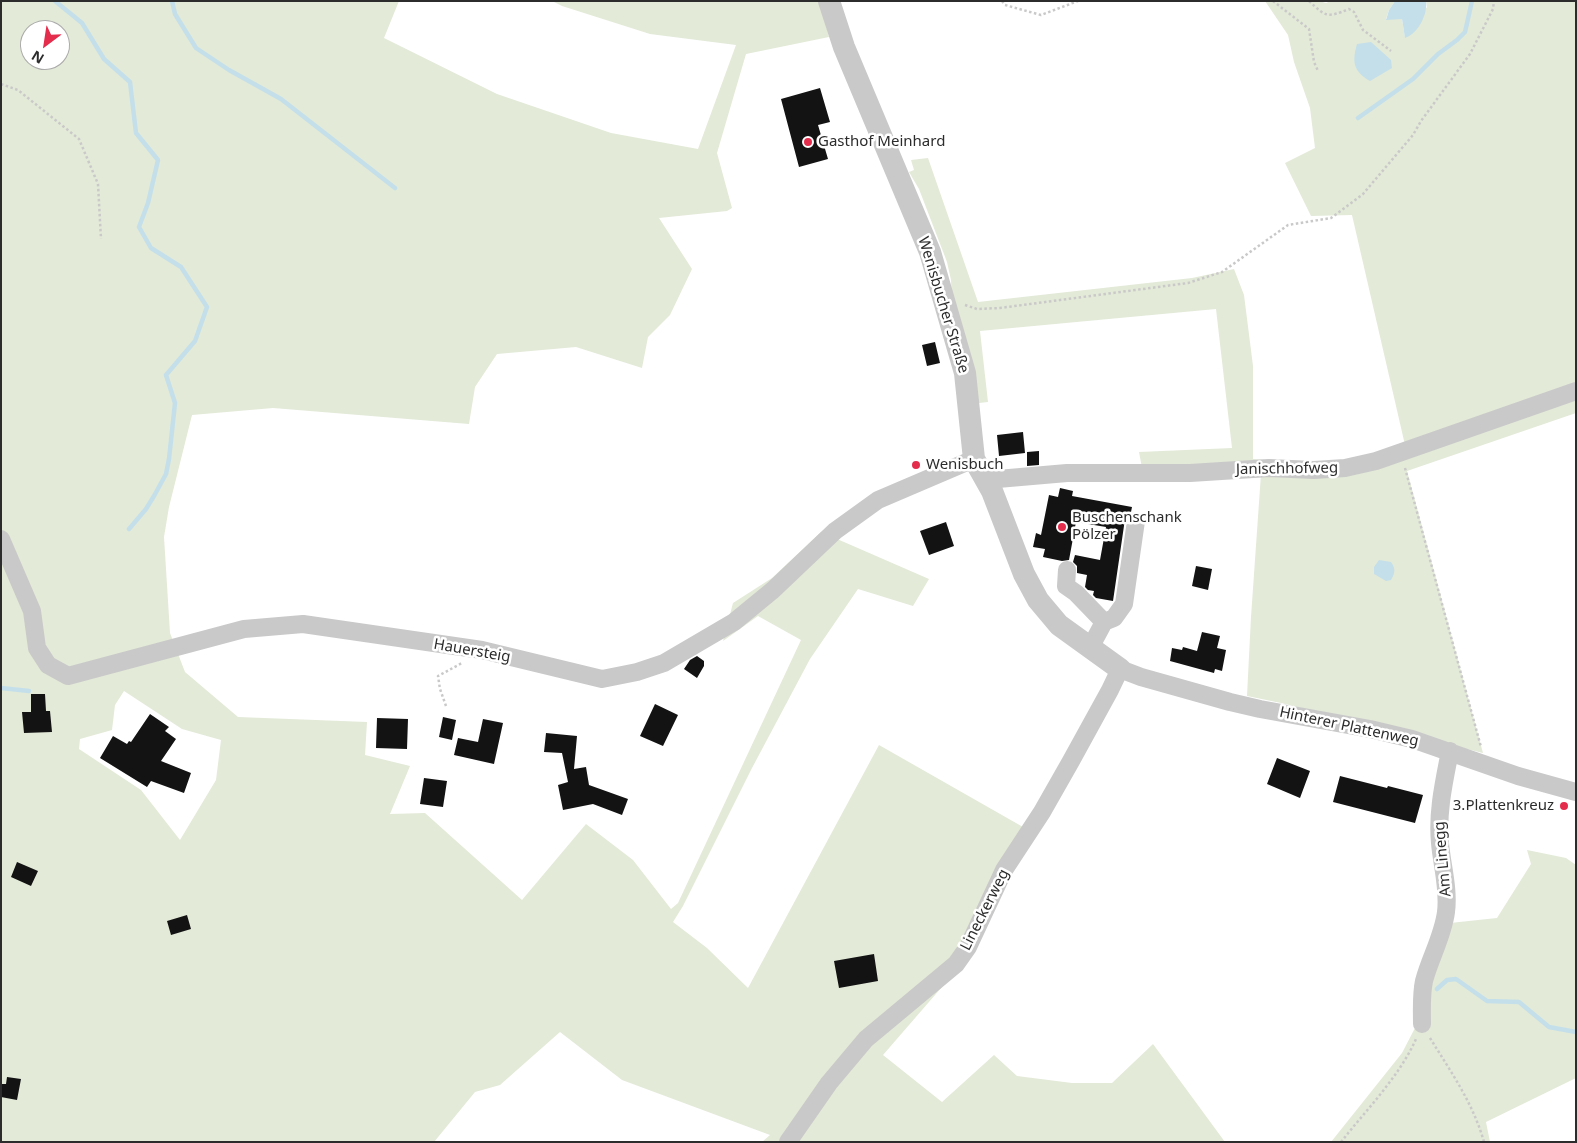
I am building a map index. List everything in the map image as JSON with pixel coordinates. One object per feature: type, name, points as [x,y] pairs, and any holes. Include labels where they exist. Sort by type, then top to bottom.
[{"type":"street","name":"Wenisbucher Straße","points":[[829,1],[844,47],[930,252],[965,373],[974,459],[992,491],[1024,574],[1038,600],[1060,625],[1120,668]]},
{"type":"street","name":"Janischhofweg","points":[[986,480],[1067,473],[1190,473],[1269,468],[1314,470],[1345,468],[1401,453],[1576,392]]},
{"type":"street","name":"Hauersteig","points":[[1,539],[32,611],[37,648],[48,665],[68,676],[244,629],[303,624],[482,650],[602,679],[637,672],[664,663],[734,622],[773,590],[835,531],[878,500],[974,459]]},
{"type":"street","points":[[1090,648],[1104,622],[1114,618],[1124,604],[1136,522]]},
{"type":"street","points":[[1067,570],[1066,586],[1076,593],[1104,622]]},
{"type":"street","name":"Hinterer Plattenweg","points":[[1120,668],[1141,677],[1230,702],[1370,728],[1418,741],[1543,784],[1575,793]]},
{"type":"street","name":"Lineckerweg","points":[[788,1142],[830,1083],[866,1039],[956,964],[968,947],[1004,870],[1061,778],[1110,690],[1120,668]]},
{"type":"street","name":"Am Linegg","points":[[1422,1024],[1421,1000],[1424,981],[1440,939],[1446,913],[1447,898],[1440,843],[1440,815],[1450,751]]},
{"type":"path","points":[[1002,1],[1005,5],[1041,16],[1078,1]]},
{"type":"path","points":[[1273,1],[1309,29],[1314,62],[1318,71]]},
{"type":"path","points":[[1309,1],[1324,14],[1331,16],[1349,9],[1354,12],[1362,30],[1391,52]]},
{"type":"path","points":[[943,296],[977,309],[1000,308],[1188,283],[1222,272],[1288,225],[1331,218],[1364,194],[1413,135],[1421,121],[1470,54],[1493,9],[1494,1]]},
{"type":"path","points":[[1,84],[18,90],[79,139],[98,184],[100,239]]},
{"type":"path","points":[[1401,453],[1483,754],[1482,763]]},
{"type":"path","points":[[446,706],[438,676],[482,650]]},
{"type":"path","points":[[1341,1142],[1393,1077],[1411,1049],[1422,1024]]},
{"type":"path","points":[[1422,1024],[1465,1094],[1478,1121],[1484,1142]]},
{"type":"green space","points":[[1,1],[399,1],[384,38],[497,94],[611,133],[698,149],[736,45],[650,34],[562,6],[552,1],[820,1],[829,37],[746,54],[717,153],[732,208],[727,211],[659,218],[692,269],[670,315],[648,337],[642,368],[576,347],[497,354],[475,387],[469,424],[273,408],[192,415],[169,507],[164,537],[170,633],[185,672],[238,717],[367,722],[365,755],[410,766],[390,814],[425,813],[522,900],[586,824],[633,860],[671,909],[678,903],[801,640],[758,616],[723,641],[733,603],[772,578],[821,532],[929,579],[913,606],[858,589],[810,659],[673,922],[707,948],[748,988],[879,745],[1030,831],[1008,874],[974,950],[883,1055],[942,1102],[994,1055],[1017,1076],[1072,1083],[1112,1083],[1153,1044],[1225,1142],[762,1142],[770,1135],[622,1080],[560,1032],[500,1085],[475,1092],[434,1142],[1,1142]],"holes":[[[124,691],[182,729],[221,740],[216,780],[180,840],[141,790],[79,749],[80,739],[112,730],[115,705]]]},
{"type":"green space","points":[[1265,1],[1319,1],[1326,3],[1331,1],[1395,1],[1386,19],[1402,19],[1405,37],[1427,7],[1426,1],[1576,1],[1576,413],[1407,471],[1483,753],[1247,696],[1261,474],[1143,473],[1139,452],[1232,448],[1216,309],[980,331],[988,402],[979,403],[952,304],[951,280],[947,262],[919,189],[909,172],[914,170],[911,160],[928,158],[978,302],[1192,278],[1234,269],[1244,295],[1253,366],[1253,459],[1343,465],[1405,445],[1352,215],[1311,216],[1285,163],[1315,148],[1310,108],[1294,62],[1288,35]]},
{"type":"green space","points":[[1527,850],[1566,858],[1576,865],[1576,1078],[1486,1122],[1490,1142],[1331,1142],[1402,1053],[1429,1001],[1432,973],[1450,923],[1497,918],[1531,864]]},
{"type":"water","points":[[1395,1],[1426,1],[1424,17],[1421,23],[1410,36],[1405,38],[1402,19],[1386,20],[1389,10]]},
{"type":"water","points":[[1371,42],[1391,60],[1392,68],[1370,81],[1360,74],[1354,61],[1357,44]]},
{"type":"water","points":[[1379,560],[1393,564],[1394,571],[1391,580],[1386,581],[1374,574],[1374,567]]},
{"type":"building","name":"Gasthof Meinhard","points":[[820,88],[830,122],[818,125],[828,159],[799,167],[781,99]]},
{"type":"building","points":[[935,342],[940,363],[927,366],[922,345]]},
{"type":"building","points":[[1023,432],[1025,453],[999,456],[997,435]]},
{"type":"building","points":[[1039,451],[1039,465],[1027,466],[1027,452]]},
{"type":"building","points":[[1060,488],[1073,491],[1072,496],[1132,507],[1131,512],[1125,519],[1113,601],[1096,598],[1093,595],[1094,591],[1088,590],[1085,587],[1087,575],[1077,573],[1077,566],[1073,562],[1075,555],[1100,560],[1106,527],[1076,522],[1069,560],[1062,561],[1043,557],[1045,549],[1033,547],[1036,533],[1041,535],[1049,495],[1058,497]]},
{"type":"building","points":[[946,522],[954,546],[929,555],[920,531]]},
{"type":"building","points":[[1196,566],[1212,569],[1208,590],[1192,586]]},
{"type":"building","points":[[1202,632],[1220,636],[1217,648],[1226,650],[1222,671],[1215,669],[1214,673],[1170,661],[1172,648],[1182,650],[1183,647],[1197,651]]},
{"type":"building","points":[[697,656],[704,661],[704,666],[697,678],[684,669],[690,660]]},
{"type":"building","points":[[31,694],[45,694],[46,711],[50,711],[52,732],[24,733],[22,712],[31,712]]},
{"type":"building","points":[[655,704],[678,715],[663,746],[640,736]]},
{"type":"building","points":[[150,714],[169,727],[165,731],[176,739],[161,761],[191,773],[184,793],[151,781],[147,787],[100,758],[113,736],[127,744],[129,741],[131,742]]},
{"type":"building","points":[[443,717],[456,720],[452,740],[439,737]]},
{"type":"building","points":[[377,718],[408,719],[407,749],[376,748]]},
{"type":"building","points":[[483,719],[503,723],[494,764],[454,755],[458,738],[478,742]]},
{"type":"building","points":[[546,733],[577,736],[574,769],[586,767],[589,785],[628,799],[622,815],[593,804],[563,810],[558,785],[568,782],[562,753],[544,752]]},
{"type":"building","points":[[1277,758],[1310,771],[1300,798],[1267,784]]},
{"type":"building","points":[[1340,776],[1423,795],[1415,823],[1333,802]]},
{"type":"building","points":[[424,778],[447,781],[443,807],[420,804]]},
{"type":"building","points":[[17,862],[38,871],[31,886],[11,877]]},
{"type":"building","points":[[187,915],[191,929],[171,935],[167,921]]},
{"type":"building","points":[[874,954],[878,981],[839,988],[834,961]]},
{"type":"building","points":[[7,1077],[21,1079],[17,1100],[1,1097],[1,1084],[6,1084]]},
{"type":"waterway","points":[[55,1],[82,23],[104,59],[130,82],[136,133],[158,160],[148,203],[139,227],[151,248],[181,267],[207,307],[195,341],[166,375],[175,403],[166,474],[146,509],[129,529]]},
{"type":"waterway","points":[[172,1],[175,14],[196,48],[229,70],[281,99],[395,188]]},
{"type":"waterway","points":[[1358,118],[1413,79],[1438,54],[1465,32],[1472,1]]},
{"type":"waterway","points":[[1,688],[29,691]]},
{"type":"waterway","points":[[1437,989],[1447,980],[1456,979],[1487,1001],[1519,1002],[1549,1027],[1576,1032]]},
{"type":"place","name":"Gasthof Meinhard","points":[[808,142]]},
{"type":"place","name":"Wenisbuch","points":[[916,465]]},
{"type":"place","name":"Buschenschank Pölzer","points":[[1062,527]]},
{"type":"place","name":"3.Plattenkreuz","points":[[1564,806]]}]
